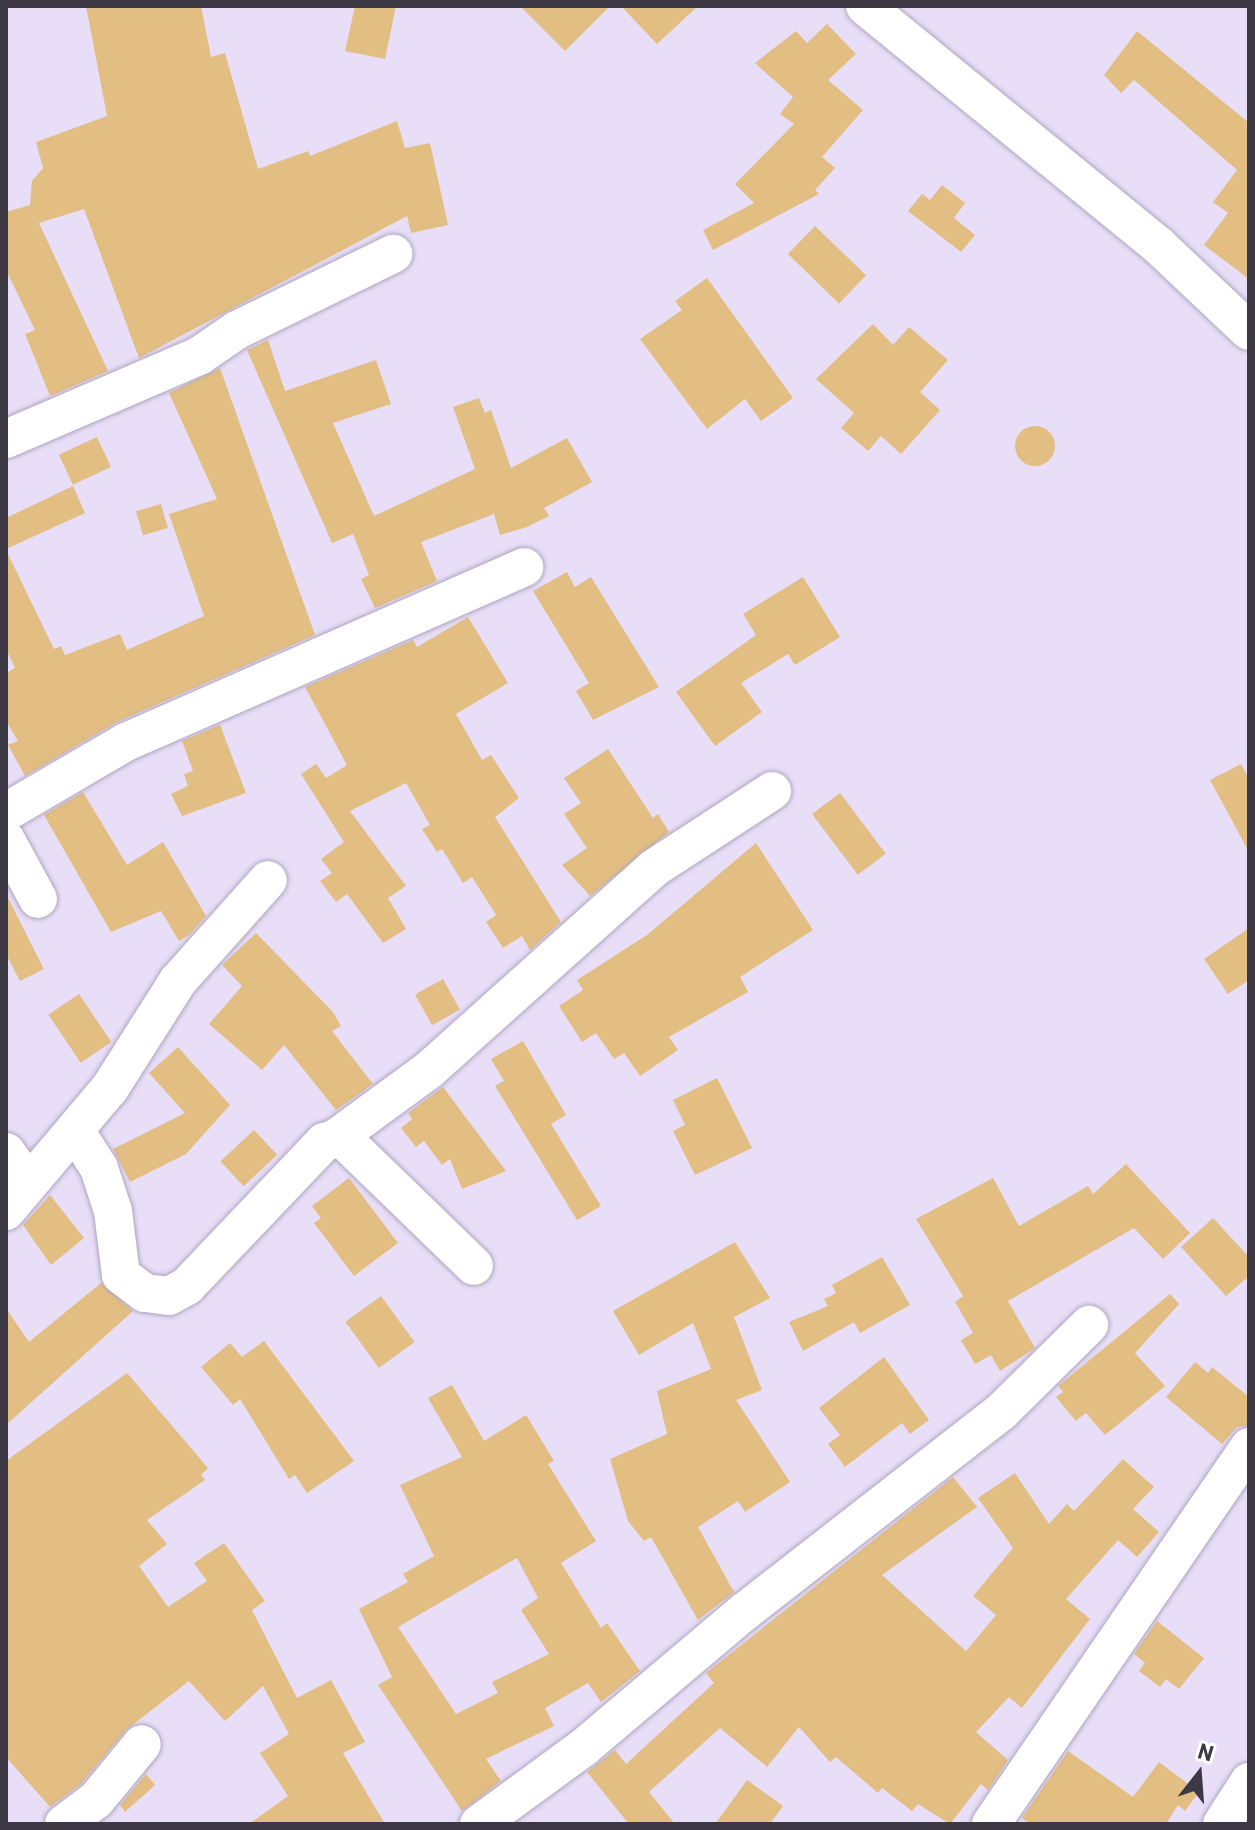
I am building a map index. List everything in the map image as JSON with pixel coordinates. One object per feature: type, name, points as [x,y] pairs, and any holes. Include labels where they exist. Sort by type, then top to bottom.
[{"type":"street","points":[[865,6],[1146,235],[1249,331]]},
{"type":"street","points":[[6,439],[199,356],[237,330],[393,254]]},
{"type":"street","points":[[6,812],[126,742],[524,567]]},
{"type":"street","points":[[76,1132],[99,1168],[113,1211],[121,1275],[145,1293],[169,1296],[204,1269],[324,1142],[336,1138],[429,1070],[654,868],[772,791]]},
{"type":"street","points":[[6,840],[38,899]]},
{"type":"street","points":[[18,1197],[76,1132],[178,981],[268,880]]},
{"type":"street","points":[[336,1138],[355,1145],[474,1266]]},
{"type":"street","points":[[6,1152],[18,1197]]},
{"type":"street","points":[[479,1824],[583,1748],[744,1612],[1001,1412],[1089,1325]]},
{"type":"street","points":[[991,1824],[1249,1447]]},
{"type":"street","points":[[64,1824],[96,1800],[142,1744]]},
{"type":"street","points":[[1222,1824],[1249,1782]]},
{"type":"building","points":[[86,6],[201,6],[211,57],[225,53],[258,169],[308,151],[310,156],[397,121],[405,148],[430,143],[448,225],[411,233],[407,216],[139,358],[84,209],[39,223],[108,371],[50,396],[25,334],[35,330],[6,270],[6,212],[30,205],[32,181],[43,168],[36,142],[107,116]]},
{"type":"building","points":[[355,6],[396,6],[385,59],[345,51]]},
{"type":"building","points":[[520,6],[610,6],[565,51]]},
{"type":"building","points":[[621,6],[698,6],[657,44]]},
{"type":"building","points":[[827,24],[856,54],[828,80],[863,110],[822,157],[835,168],[815,190],[819,194],[713,250],[703,230],[754,203],[735,184],[794,124],[780,114],[793,97],[755,63],[796,31],[807,43]]},
{"type":"building","points":[[1137,31],[1249,123],[1249,279],[1204,245],[1228,213],[1213,202],[1237,170],[1134,80],[1121,93],[1104,75]]},
{"type":"building","points":[[942,185],[965,203],[954,218],[975,235],[961,252],[908,211],[922,194],[930,200]]},
{"type":"building","points":[[815,226],[866,275],[839,303],[788,254]]},
{"type":"building","points":[[707,278],[793,398],[761,421],[745,399],[707,429],[640,339],[682,310],[675,301]]},
{"type":"building","points":[[873,324],[893,345],[909,327],[948,360],[920,392],[940,410],[901,454],[881,436],[868,451],[841,428],[854,413],[816,379]]},
{"type":"building","points":[[268,340],[285,391],[376,360],[391,404],[333,423],[374,516],[475,469],[453,407],[479,398],[485,413],[491,410],[511,468],[567,438],[592,482],[544,508],[549,516],[527,527],[500,535],[494,514],[421,542],[437,581],[375,608],[361,579],[369,575],[353,534],[332,543],[247,350]]},
{"type":"building","points":[[220,368],[315,635],[117,722],[25,776],[8,745],[18,741],[6,721],[6,673],[15,668],[6,649],[6,550],[54,649],[61,646],[65,655],[120,634],[127,650],[204,616],[169,514],[217,499],[169,393]]},
{"type":"building","points":[[1035,426],[1049,432],[1055,446],[1049,460],[1035,466],[1021,460],[1015,446],[1021,432]]},
{"type":"building","points":[[97,437],[111,467],[73,485],[59,455]]},
{"type":"building","points":[[73,486],[85,513],[6,549],[6,518]]},
{"type":"building","points":[[161,504],[168,528],[143,535],[136,511]]},
{"type":"building","points":[[567,572],[575,587],[591,577],[659,687],[593,720],[576,691],[589,683],[533,591]]},
{"type":"building","points":[[803,577],[840,637],[795,665],[788,654],[741,683],[762,712],[715,746],[676,692],[756,635],[743,614]]},
{"type":"building","points":[[468,617],[508,683],[456,714],[482,760],[491,755],[519,798],[495,817],[561,922],[530,950],[522,936],[503,948],[486,922],[496,915],[472,877],[463,883],[442,849],[437,852],[422,829],[430,825],[406,783],[350,811],[406,886],[388,898],[406,929],[383,943],[347,894],[336,902],[320,881],[332,873],[321,859],[344,842],[301,774],[316,764],[326,778],[347,765],[305,687],[413,640],[417,647]]},
{"type":"building","points":[[220,725],[246,793],[182,816],[171,794],[188,786],[184,774],[193,771],[182,741]]},
{"type":"building","points":[[608,749],[653,818],[658,814],[669,832],[590,896],[562,865],[587,848],[564,814],[581,803],[564,778]]},
{"type":"building","points":[[1241,764],[1249,779],[1249,852],[1210,780]]},
{"type":"building","points":[[83,792],[127,865],[163,842],[206,916],[189,935],[179,941],[161,911],[111,932],[44,815]]},
{"type":"building","points":[[840,793],[886,854],[858,875],[812,814]]},
{"type":"building","points":[[756,843],[813,930],[740,977],[748,992],[669,1037],[678,1050],[640,1076],[624,1053],[614,1059],[596,1033],[582,1042],[559,1006],[583,990],[577,980],[647,935]]},
{"type":"building","points":[[6,894],[44,969],[20,981],[6,954]]},
{"type":"building","points":[[1249,928],[1249,980],[1228,994],[1204,959]]},
{"type":"building","points":[[256,933],[333,1012],[341,1026],[332,1031],[373,1084],[336,1110],[284,1045],[262,1070],[209,1024],[242,986],[222,965]]},
{"type":"building","points":[[443,979],[460,1010],[432,1025],[415,995]]},
{"type":"building","points":[[79,994],[111,1042],[81,1063],[48,1015]]},
{"type":"building","points":[[523,1041],[566,1115],[551,1124],[601,1206],[577,1220],[495,1086],[504,1081],[491,1059]]},
{"type":"building","points":[[178,1047],[230,1105],[186,1154],[130,1182],[113,1149],[185,1113],[149,1073]]},
{"type":"building","points":[[717,1078],[752,1148],[695,1175],[673,1131],[685,1125],[673,1100]]},
{"type":"building","points":[[443,1087],[506,1171],[462,1189],[450,1159],[442,1165],[424,1141],[416,1147],[401,1128],[412,1119],[408,1113]]},
{"type":"building","points":[[254,1130],[277,1155],[244,1186],[220,1161]]},
{"type":"building","points":[[1126,1164],[1190,1233],[1163,1259],[1134,1228],[1008,1301],[1035,1348],[1000,1371],[991,1355],[975,1364],[961,1340],[973,1333],[955,1302],[963,1296],[916,1219],[993,1178],[1019,1226],[1088,1186],[1093,1194]]},
{"type":"building","points":[[349,1178],[398,1243],[354,1276],[314,1223],[321,1218],[312,1206]]},
{"type":"building","points":[[50,1195],[84,1238],[51,1265],[23,1225]]},
{"type":"building","points":[[1213,1218],[1249,1257],[1249,1276],[1226,1296],[1181,1247]]},
{"type":"building","points":[[735,1242],[770,1298],[734,1317],[762,1390],[736,1400],[790,1482],[745,1512],[738,1501],[698,1527],[734,1592],[698,1620],[651,1537],[644,1541],[628,1521],[610,1459],[667,1434],[657,1391],[711,1369],[693,1323],[639,1355],[613,1311]]},
{"type":"building","points":[[882,1257],[910,1305],[860,1333],[854,1322],[803,1351],[789,1322],[828,1306],[824,1299],[836,1293],[832,1285]]},
{"type":"building","points":[[101,1283],[133,1311],[6,1425],[6,1308],[29,1342]]},
{"type":"building","points":[[1170,1294],[1179,1304],[1135,1353],[1165,1386],[1105,1435],[1086,1413],[1076,1421],[1056,1397],[1063,1392],[1058,1386]]},
{"type":"building","points":[[381,1296],[415,1342],[379,1368],[345,1322]]},
{"type":"building","points":[[264,1341],[354,1461],[307,1493],[295,1475],[289,1479],[240,1399],[233,1405],[201,1367],[230,1343],[242,1357]]},
{"type":"building","points":[[884,1357],[929,1420],[910,1434],[902,1423],[845,1467],[828,1444],[840,1435],[819,1408]]},
{"type":"building","points":[[1195,1362],[1208,1373],[1212,1367],[1249,1397],[1249,1425],[1237,1427],[1222,1444],[1166,1397]]},
{"type":"building","points":[[127,1373],[208,1468],[201,1475],[205,1480],[147,1520],[167,1544],[139,1566],[168,1607],[207,1581],[194,1563],[224,1543],[265,1601],[252,1610],[297,1698],[331,1680],[365,1742],[343,1753],[385,1824],[249,1824],[288,1796],[260,1753],[289,1734],[263,1686],[225,1721],[189,1681],[126,1730],[81,1784],[50,1807],[6,1757],[6,1461]]},
{"type":"building","points":[[452,1385],[484,1441],[526,1415],[554,1461],[548,1464],[596,1541],[561,1563],[601,1628],[607,1623],[640,1671],[601,1702],[588,1683],[545,1708],[554,1726],[486,1759],[501,1781],[462,1811],[378,1685],[392,1677],[359,1609],[408,1582],[403,1574],[434,1556],[400,1485],[462,1457],[428,1398]],"holes":[[[517,1558],[538,1598],[521,1610],[549,1654],[492,1682],[498,1693],[456,1714],[398,1627]]]},
{"type":"building","points":[[1123,1459],[1154,1487],[1133,1509],[1159,1532],[1137,1557],[1118,1540],[1066,1599],[1090,1619],[1022,1708],[1009,1697],[976,1732],[1008,1760],[988,1790],[981,1784],[950,1824],[918,1804],[912,1811],[882,1788],[878,1793],[836,1757],[830,1762],[799,1727],[767,1767],[720,1728],[649,1792],[675,1824],[629,1824],[587,1772],[615,1750],[626,1764],[714,1683],[706,1673],[953,1477],[977,1507],[882,1575],[966,1651],[996,1615],[973,1596],[1013,1548],[978,1498],[1015,1473],[1049,1524],[1067,1504],[1074,1511]]},
{"type":"building","points":[[1157,1621],[1204,1658],[1179,1689],[1166,1679],[1160,1687],[1139,1671],[1145,1663],[1134,1654]]},
{"type":"building","points":[[1068,1751],[1133,1797],[1159,1762],[1199,1792],[1185,1811],[1178,1805],[1166,1824],[1029,1824],[1022,1818]]},
{"type":"building","points":[[146,1774],[155,1785],[125,1812],[120,1805]]},
{"type":"building","points":[[747,1780],[783,1806],[770,1824],[715,1824]]}]
